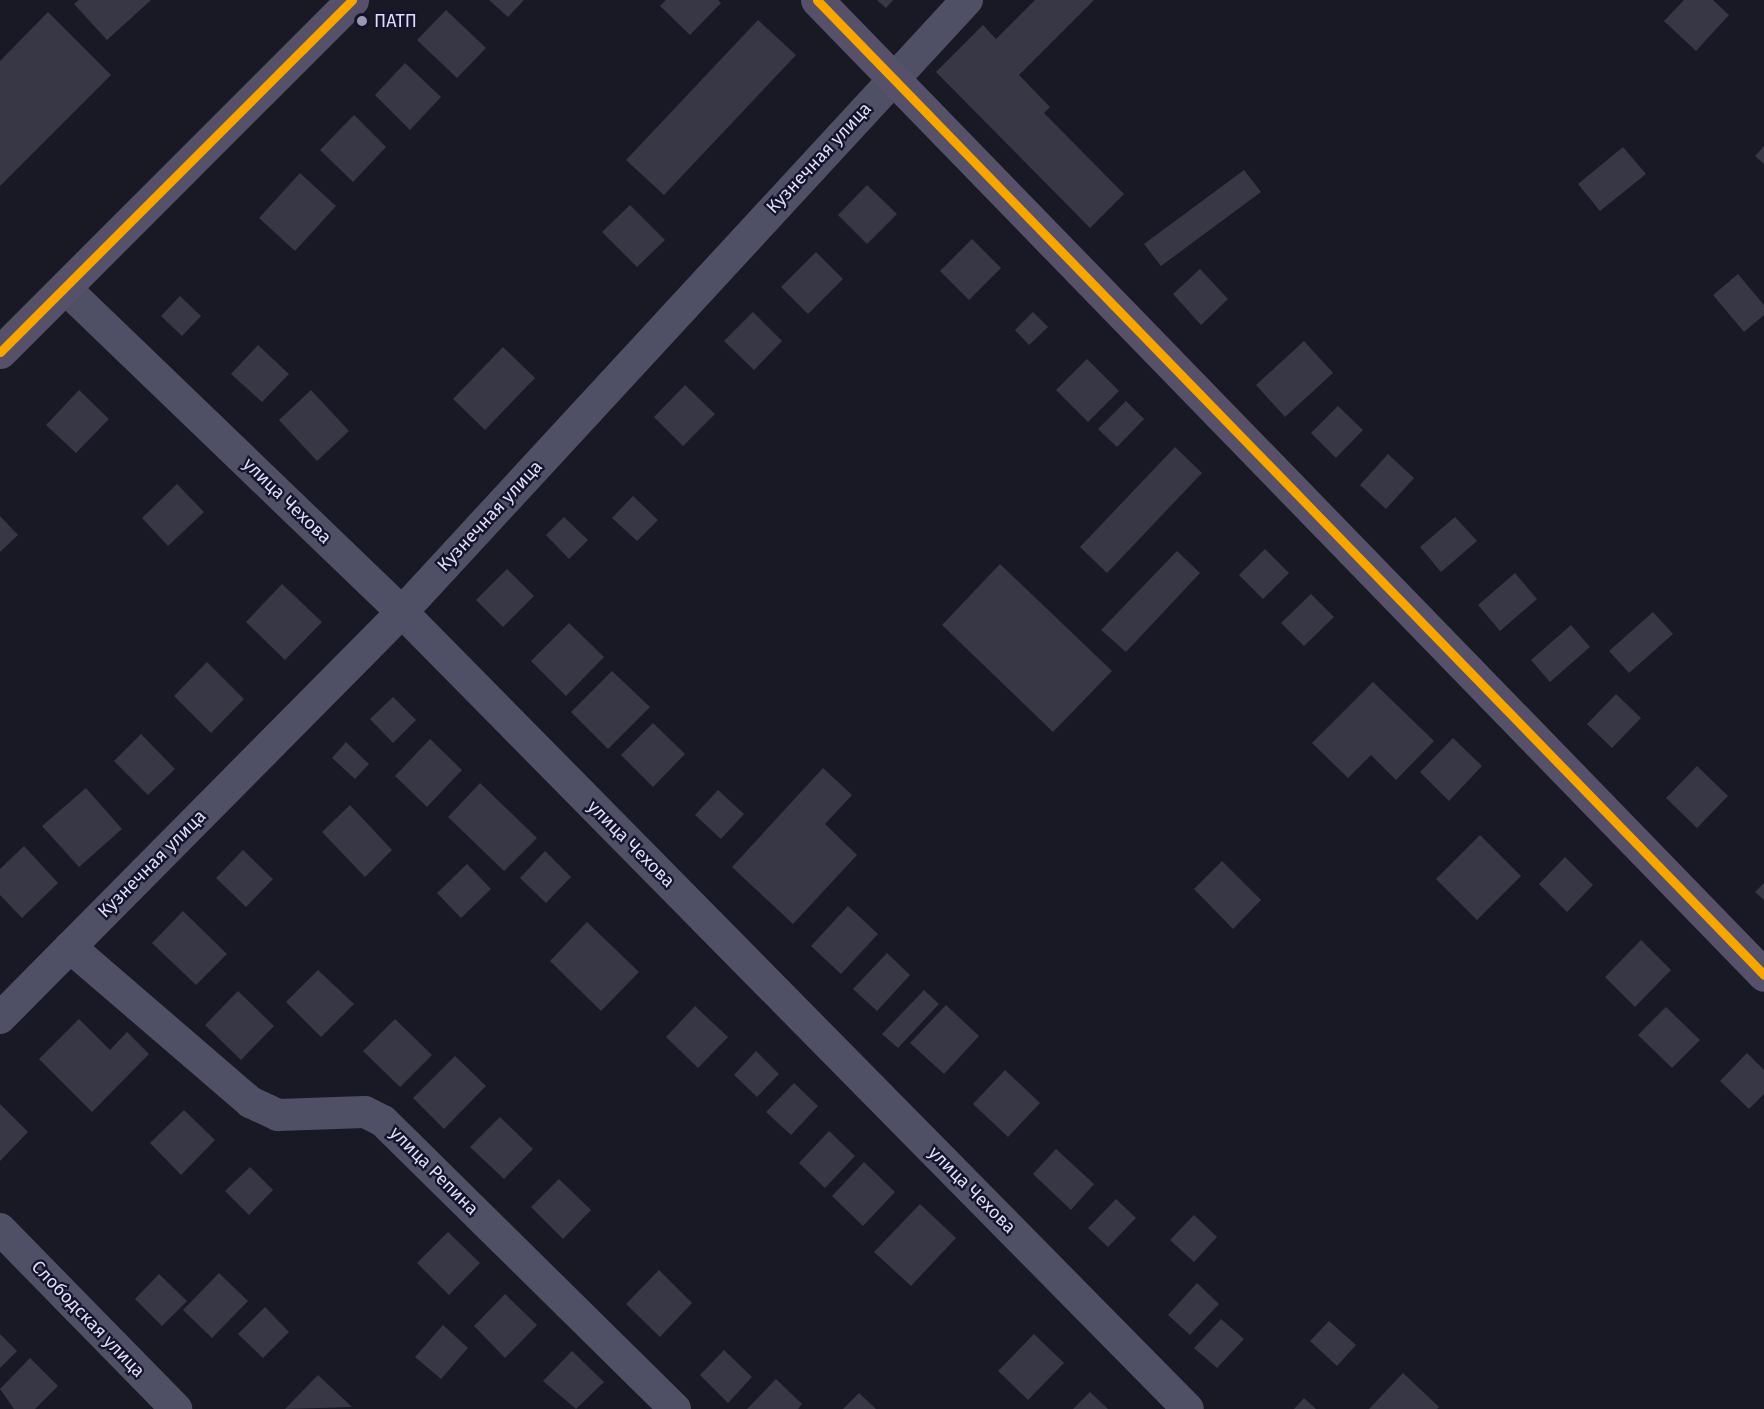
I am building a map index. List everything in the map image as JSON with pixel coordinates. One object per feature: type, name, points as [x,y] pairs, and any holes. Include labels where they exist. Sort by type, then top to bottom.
[{"type":"main road","points":[[0,352],[352,0]]},
{"type":"main road","points":[[817,0],[1764,975]]},
{"type":"street","name":"Кузнечная улица","points":[[0,1018],[402,612],[967,0]]},
{"type":"street","name":"улица Чехова","points":[[65,288],[402,612],[1188,1409]]},
{"type":"street","name":"улица Репина","points":[[70,947],[249,1102],[278,1115],[365,1112],[383,1121],[675,1409]]},
{"type":"street","name":"Слободская улица","points":[[0,1229],[176,1409]]},
{"type":"building","points":[[79,0],[151,0],[107,40],[74,4]]},
{"type":"building","points":[[489,0],[524,0],[508,17]]},
{"type":"building","points":[[666,0],[718,0],[721,3],[690,35],[660,6]]},
{"type":"building","points":[[877,0],[893,0],[886,8]]},
{"type":"building","points":[[1035,0],[1094,0],[1019,75],[1050,107],[1044,113],[1124,194],[1090,228],[936,72],[983,25],[996,39]]},
{"type":"building","points":[[1684,0],[1713,0],[1729,15],[1696,51],[1664,21]]},
{"type":"building","points":[[446,10],[486,48],[457,78],[417,40]]},
{"type":"building","points":[[48,12],[111,75],[0,186],[0,61]]},
{"type":"building","points":[[758,20],[796,55],[664,195],[626,160]]},
{"type":"building","points":[[405,63],[441,97],[410,130],[375,95]]},
{"type":"building","points":[[354,115],[386,147],[353,182],[320,150]]},
{"type":"building","points":[[1764,146],[1764,164],[1755,156]]},
{"type":"building","points":[[1623,147],[1646,174],[1600,211],[1578,184]]},
{"type":"building","points":[[1244,170],[1261,192],[1161,266],[1144,244]]},
{"type":"building","points":[[300,173],[336,206],[295,251],[259,218]]},
{"type":"building","points":[[867,185],[897,214],[867,244],[838,215]]},
{"type":"building","points":[[630,205],[665,240],[637,267],[602,232]]},
{"type":"building","points":[[972,239],[1001,268],[969,300],[940,271]]},
{"type":"building","points":[[816,252],[843,279],[808,314],[781,287]]},
{"type":"building","points":[[1200,269],[1228,299],[1201,325],[1173,294]]},
{"type":"building","points":[[1738,274],[1764,305],[1764,315],[1744,332],[1713,295]]},
{"type":"building","points":[[180,296],[201,316],[182,336],[161,316]]},
{"type":"building","points":[[753,312],[782,341],[754,370],[724,341]]},
{"type":"building","points":[[1033,312],[1048,327],[1029,345],[1015,330]]},
{"type":"building","points":[[1304,341],[1333,373],[1285,417],[1256,385]]},
{"type":"building","points":[[258,345],[289,374],[262,402],[231,374]]},
{"type":"building","points":[[503,347],[535,378],[485,430],[453,399]]},
{"type":"building","points":[[1087,359],[1119,391],[1088,422],[1056,390]]},
{"type":"building","points":[[685,385],[715,414],[683,446],[654,417]]},
{"type":"building","points":[[79,390],[109,419],[76,453],[46,425]]},
{"type":"building","points":[[311,390],[349,431],[317,461],[279,420]]},
{"type":"building","points":[[1126,401],[1144,419],[1117,447],[1098,429]]},
{"type":"building","points":[[1338,406],[1363,430],[1336,458],[1311,433]]},
{"type":"building","points":[[1175,447],[1202,473],[1107,573],[1080,547]]},
{"type":"building","points":[[1388,454],[1414,478],[1386,509],[1360,485]]},
{"type":"building","points":[[177,484],[204,512],[168,546],[142,518]]},
{"type":"building","points":[[633,496],[658,520],[637,541],[612,518]]},
{"type":"building","points":[[0,516],[18,535],[0,552]]},
{"type":"building","points":[[564,517],[588,540],[569,559],[546,535]]},
{"type":"building","points":[[1455,517],[1477,541],[1441,572],[1420,547]]},
{"type":"building","points":[[1265,549],[1289,573],[1263,599],[1239,575]]},
{"type":"building","points":[[1177,551],[1200,573],[1126,652],[1101,630]]},
{"type":"building","points":[[1000,564],[1112,671],[1053,732],[942,625]]},
{"type":"building","points":[[507,569],[534,596],[503,627],[476,600]]},
{"type":"building","points":[[1515,573],[1537,599],[1500,631],[1478,605]]},
{"type":"building","points":[[282,584],[322,622],[285,660],[246,622]]},
{"type":"building","points":[[1311,594],[1334,617],[1304,646],[1281,623]]},
{"type":"building","points":[[1653,612],[1673,634],[1629,673],[1609,651]]},
{"type":"building","points":[[569,623],[604,657],[566,696],[531,661]]},
{"type":"building","points":[[1571,625],[1590,647],[1550,682],[1531,660]]},
{"type":"building","points":[[207,662],[244,699],[211,733],[174,696]]},
{"type":"building","points":[[612,671],[650,707],[608,749],[571,712]]},
{"type":"building","points":[[1373,682],[1434,741],[1396,780],[1371,755],[1348,778],[1312,743]]},
{"type":"building","points":[[1616,694],[1641,718],[1612,748],[1587,724]]},
{"type":"building","points":[[393,697],[416,720],[393,743],[370,719]]},
{"type":"building","points":[[653,723],[685,754],[653,787],[621,755]]},
{"type":"building","points":[[141,734],[175,769],[148,795],[114,761]]},
{"type":"building","points":[[1453,738],[1482,766],[1449,801],[1420,772]]},
{"type":"building","points":[[430,739],[462,770],[427,807],[395,776]]},
{"type":"building","points":[[346,742],[369,764],[355,779],[332,758]]},
{"type":"building","points":[[1697,766],[1728,796],[1697,828],[1666,798]]},
{"type":"building","points":[[823,768],[852,795],[825,824],[857,855],[793,924],[732,867]]},
{"type":"building","points":[[480,783],[537,838],[504,871],[448,817]]},
{"type":"building","points":[[86,788],[122,829],[79,867],[42,826]]},
{"type":"building","points":[[718,790],[744,814],[721,839],[695,815]]},
{"type":"building","points":[[350,805],[392,850],[365,877],[322,832]]},
{"type":"building","points":[[1480,835],[1521,876],[1477,920],[1436,879]]},
{"type":"building","points":[[24,846],[58,883],[22,918],[0,895],[0,869]]},
{"type":"building","points":[[243,850],[273,879],[246,907],[216,878]]},
{"type":"building","points":[[545,851],[571,877],[546,903],[520,878]]},
{"type":"building","points":[[1565,857],[1593,885],[1567,912],[1539,884]]},
{"type":"building","points":[[1222,861],[1261,900],[1233,929],[1194,889]]},
{"type":"building","points":[[467,864],[491,889],[461,918],[437,893]]},
{"type":"building","points":[[1764,883],[1764,900],[1755,892]]},
{"type":"building","points":[[848,906],[878,934],[841,974],[811,946]]},
{"type":"building","points":[[183,911],[227,954],[196,985],[152,943]]},
{"type":"building","points":[[587,922],[639,972],[601,1011],[550,961]]},
{"type":"building","points":[[1641,940],[1671,970],[1635,1007],[1605,977]]},
{"type":"building","points":[[887,953],[910,975],[877,1011],[853,989]]},
{"type":"building","points":[[318,970],[354,1004],[321,1037],[286,1002]]},
{"type":"building","points":[[924,990],[939,1004],[898,1048],[882,1034]]},
{"type":"building","points":[[238,991],[274,1026],[241,1060],[205,1025]]},
{"type":"building","points":[[946,1005],[979,1036],[944,1074],[910,1043]]},
{"type":"building","points":[[695,1006],[728,1037],[698,1068],[666,1037]]},
{"type":"building","points":[[1666,1007],[1700,1040],[1672,1068],[1638,1035]]},
{"type":"building","points":[[79,1019],[110,1050],[127,1032],[149,1054],[92,1112],[39,1059]]},
{"type":"building","points":[[395,1019],[432,1055],[400,1087],[363,1051]]},
{"type":"building","points":[[756,1051],[779,1074],[757,1097],[734,1075]]},
{"type":"building","points":[[1747,1053],[1764,1070],[1764,1094],[1749,1109],[1720,1081]]},
{"type":"building","points":[[455,1056],[486,1086],[444,1129],[413,1098]]},
{"type":"building","points":[[1005,1070],[1040,1103],[1008,1137],[973,1104]]},
{"type":"building","points":[[794,1083],[818,1106],[791,1135],[766,1112]]},
{"type":"building","points":[[0,1104],[28,1132],[0,1161]]},
{"type":"building","points":[[184,1110],[215,1140],[181,1175],[150,1143]]},
{"type":"building","points":[[500,1117],[533,1149],[504,1179],[470,1147]]},
{"type":"building","points":[[829,1131],[855,1156],[825,1188],[799,1163]]},
{"type":"building","points":[[1056,1149],[1094,1184],[1071,1210],[1033,1174]]},
{"type":"building","points":[[864,1162],[895,1192],[863,1226],[832,1196]]},
{"type":"building","points":[[250,1167],[273,1190],[249,1215],[225,1191]]},
{"type":"building","points":[[559,1179],[591,1210],[563,1239],[531,1207]]},
{"type":"building","points":[[1116,1199],[1136,1218],[1108,1247],[1088,1228]]},
{"type":"building","points":[[920,1204],[956,1238],[911,1286],[874,1252]]},
{"type":"building","points":[[1194,1215],[1217,1237],[1194,1262],[1170,1240]]},
{"type":"building","points":[[448,1232],[480,1263],[449,1295],[417,1263]]},
{"type":"building","points":[[659,1270],[692,1303],[660,1337],[626,1304]]},
{"type":"building","points":[[219,1273],[248,1301],[212,1338],[183,1310]]},
{"type":"building","points":[[159,1274],[187,1301],[162,1326],[135,1299]]},
{"type":"building","points":[[1197,1283],[1219,1304],[1190,1335],[1168,1315]]},
{"type":"building","points":[[505,1294],[537,1325],[505,1358],[474,1326]]},
{"type":"building","points":[[265,1307],[289,1332],[263,1358],[238,1334]]},
{"type":"building","points":[[1221,1319],[1244,1339],[1217,1368],[1194,1348]]},
{"type":"building","points":[[1329,1321],[1356,1345],[1337,1366],[1310,1341]]},
{"type":"building","points":[[443,1325],[468,1348],[441,1379],[415,1357]]},
{"type":"building","points":[[0,1334],[17,1351],[0,1368]]},
{"type":"building","points":[[1034,1334],[1064,1363],[1028,1400],[998,1371]]},
{"type":"building","points":[[724,1350],[752,1377],[728,1403],[700,1375]]},
{"type":"building","points":[[572,1351],[604,1382],[576,1409],[543,1381]]},
{"type":"building","points":[[30,1358],[58,1386],[35,1409],[14,1409],[0,1389]]},
{"type":"building","points":[[1403,1373],[1439,1407],[1437,1409],[1369,1409]]},
{"type":"building","points":[[318,1375],[352,1407],[285,1409]]},
{"type":"building","points":[[776,1379],[802,1404],[798,1409],[747,1409]]},
{"type":"building","points":[[1090,1392],[1108,1409],[1073,1409]]},
{"type":"building","points":[[859,1393],[876,1409],[843,1409]]},
{"type":"building","points":[[1304,1398],[1316,1409],[1294,1409]]},
{"type":"transit line","points":[[0,352],[352,0]]},
{"type":"transit line","points":[[817,0],[1764,975]]},
{"type":"place","name":"ПАТП","points":[[362,21]]}]
